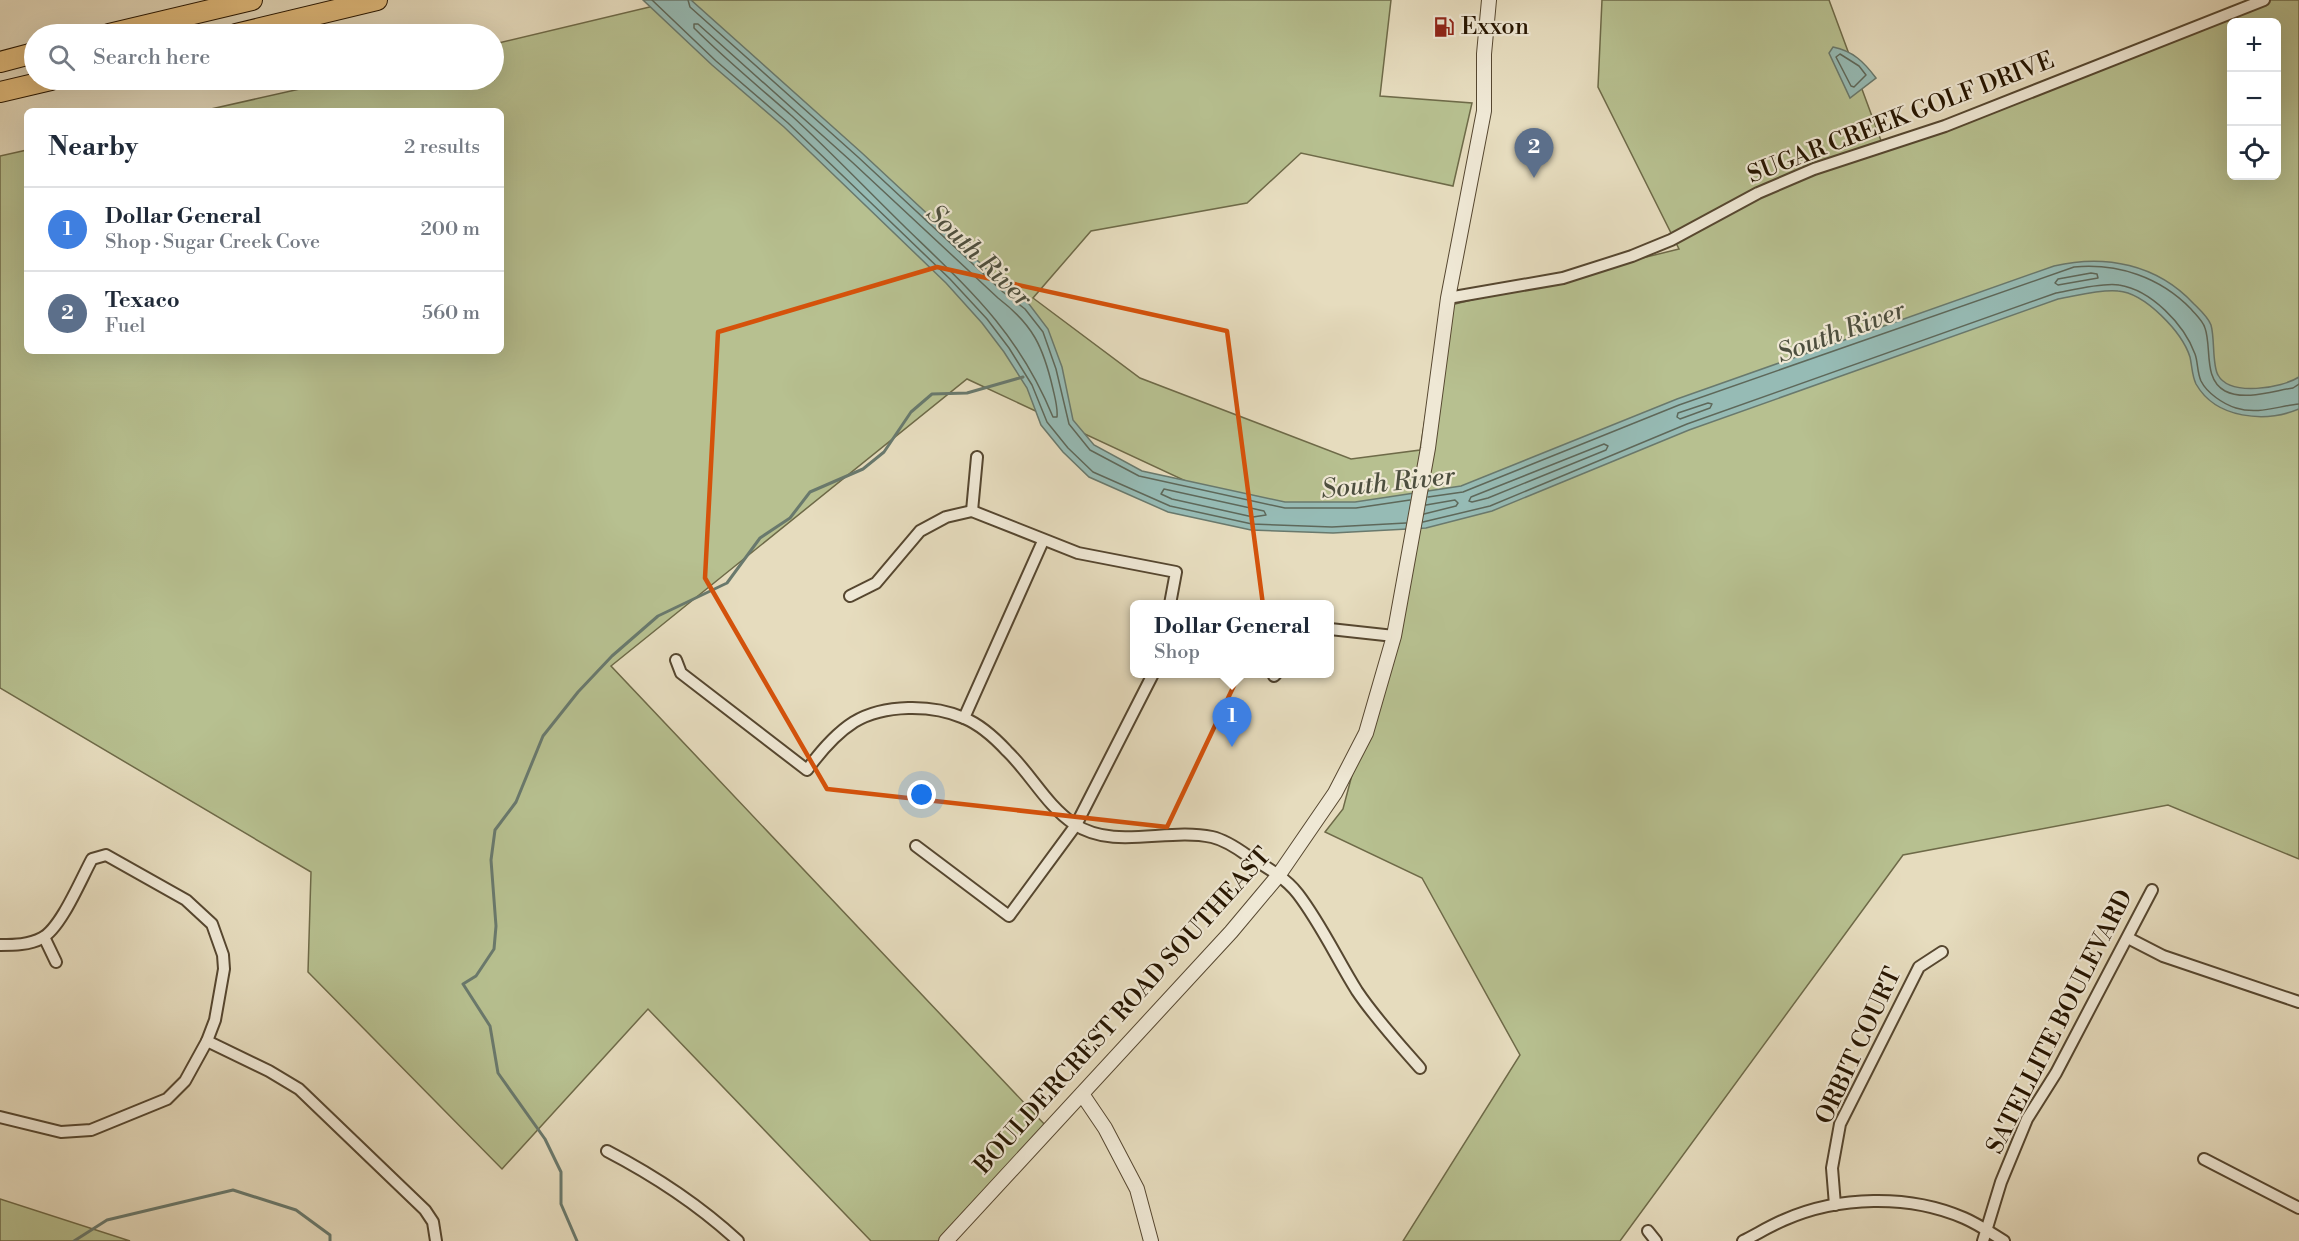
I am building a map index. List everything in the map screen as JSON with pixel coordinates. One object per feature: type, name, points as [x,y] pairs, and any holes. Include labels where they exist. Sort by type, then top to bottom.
[{"type":"highway","points":[[152,24],[252,0]]},
{"type":"highway","points":[[277,24],[377,0]]},
{"type":"highway","points":[[0,52],[24,48]]},
{"type":"highway","points":[[0,62],[24,56]]},
{"type":"highway","points":[[0,92],[24,86]]},
{"type":"street","name":"BOULDERCREST ROAD SOUTHEAST","points":[[946,1241],[1278,876],[1335,793],[1366,733],[1394,636],[1428,448],[1448,298],[1484,111],[1484,54],[1489,0]]},
{"type":"street","name":"SUGAR CREEK GOLF DRIVE","points":[[1448,298],[1563,278],[1632,256],[1671,240],[1758,193],[1814,169],[1945,126],[2264,0]]},
{"type":"street","points":[[972,511],[977,457]]},
{"type":"street","points":[[850,596],[876,583],[920,531],[946,517],[972,511],[1042,541],[1107,561],[1176,572],[1171,600]]},
{"type":"street","points":[[964,718],[1042,541]]},
{"type":"street","points":[[1334,630],[1394,636]]},
{"type":"street","points":[[676,660],[681,673],[807,770],[839,733],[856,721],[878,712],[923,708],[964,718],[983,729],[1009,752],[1057,811],[1076,825],[1096,834],[1127,837],[1181,834],[1212,837],[1227,843],[1278,876],[1297,892],[1358,993],[1420,1068]]},
{"type":"street","points":[[916,846],[1009,916],[1076,825],[1151,678]]},
{"type":"street","points":[[0,945],[30,943],[44,937],[57,922],[97,851],[186,900],[212,924],[223,955],[224,969],[215,1020],[207,1041],[184,1081],[167,1100],[91,1130],[61,1132],[0,1117]]},
{"type":"street","name":"SATELLITE BOULEVARD","points":[[1984,1236],[2001,1182],[2027,1119],[2056,1073],[2152,890]]},
{"type":"street","points":[[44,937],[56,962]]},
{"type":"street","points":[[2128,938],[2163,956],[2299,1002]]},
{"type":"street","name":"ORBIT COURT","points":[[1835,1205],[1832,1168],[1840,1124],[1919,967],[1942,952]]},
{"type":"street","points":[[207,1041],[269,1071],[299,1089],[425,1210],[433,1222],[436,1241]]},
{"type":"street","points":[[1082,1094],[1105,1128],[1137,1189],[1151,1241]]},
{"type":"street","points":[[607,1151],[636,1166],[706,1211],[738,1241]]},
{"type":"street","points":[[2204,1158],[2299,1208]]},
{"type":"street","points":[[1743,1241],[1785,1219],[1835,1205],[1867,1201],[1934,1208],[1964,1218],[1984,1236],[2004,1241]]},
{"type":"street","points":[[1648,1231],[1656,1241]]},
{"type":"highlighted area","points":[[937,267],[1227,331],[1265,620],[1167,827],[827,789],[705,578],[718,332]]},
{"type":"green space","points":[[679,0],[1391,0],[1380,96],[1472,103],[1453,186],[1301,153],[1247,203],[1091,231],[1033,298],[1140,378],[1351,459],[1420,450],[1443,307],[1679,249],[1598,87],[1602,0],[1829,0],[1883,146],[2264,0],[2299,0],[2299,859],[2168,805],[1903,855],[1620,1241],[1403,1241],[1520,1055],[1422,878],[1325,832],[1343,809],[1417,529],[1280,525],[967,379],[611,666],[1047,1127],[941,1241],[871,1241],[648,1009],[502,1169],[308,972],[311,872],[0,688],[0,156],[24,151],[24,354],[504,354],[504,108],[215,108],[295,90],[504,90],[504,42]]},
{"type":"green space","points":[[0,1199],[130,1241],[0,1241]]},
{"type":"water","name":"South River","points":[[643,0],[691,0],[862,153],[1007,288],[1029,304],[1048,329],[1062,367],[1073,420],[1094,445],[1142,471],[1285,502],[1355,502],[1461,486],[1677,399],[2054,266],[2092,261],[2111,262],[2147,271],[2179,290],[2210,322],[2216,371],[2224,382],[2244,388],[2257,388],[2281,384],[2299,377],[2299,409],[2271,416],[2257,416],[2242,415],[2216,405],[2196,384],[2186,347],[2161,315],[2129,293],[2104,291],[2058,299],[1689,430],[1492,511],[1426,528],[1333,533],[1251,530],[1168,512],[1089,477],[1063,452],[1041,425],[1027,388],[1004,352],[982,323],[946,283],[784,127],[712,65]]},
{"type":"water","points":[[1833,47],[1858,58],[1876,78],[1850,98],[1829,53]]},
{"type":"waterway","points":[[577,1241],[561,1204],[561,1172],[545,1139],[498,1073],[490,1026],[463,984],[476,976],[494,949],[496,926],[491,860],[495,830],[516,802],[543,736],[578,692],[612,656],[658,616],[727,583],[760,538],[790,518],[810,492],[863,469],[884,452],[911,412],[932,394],[967,393],[1023,377]]},
{"type":"waterway","points":[[74,1241],[107,1220],[233,1190],[296,1210],[330,1235],[330,1241]]},
{"type":"place","name":"Exxon","points":[[1444,27]]},
{"type":"place","name":"Texaco","points":[[1534,178]]},
{"type":"place","name":"Dollar General","points":[[1232,747]]}]
